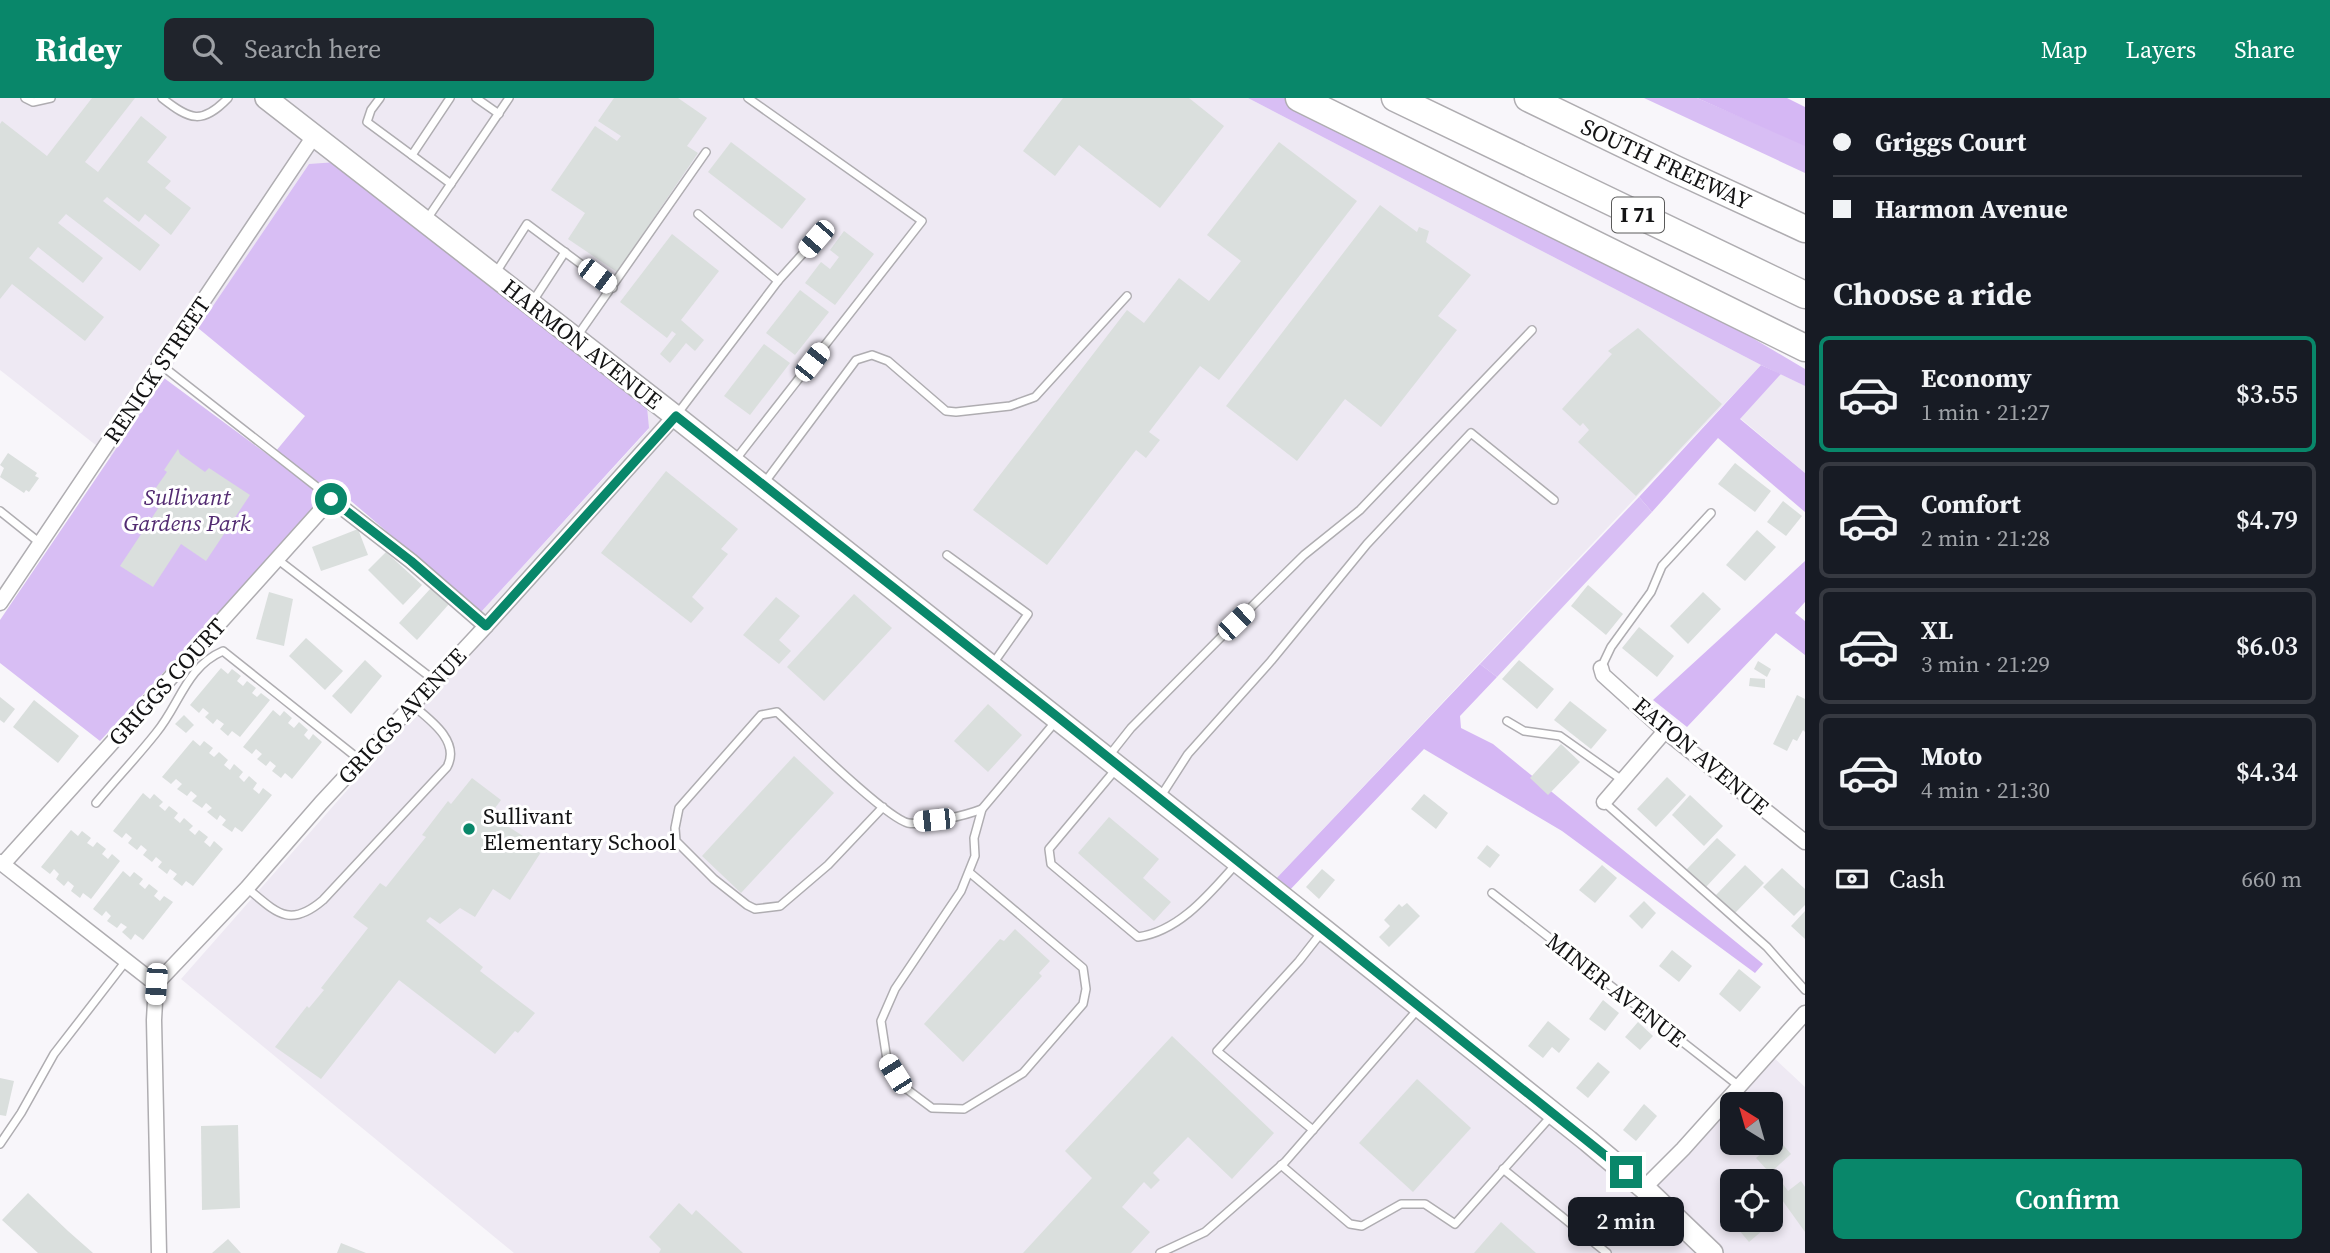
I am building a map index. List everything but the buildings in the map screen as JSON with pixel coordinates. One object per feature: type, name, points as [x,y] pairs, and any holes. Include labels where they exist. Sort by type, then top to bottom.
[{"type":"highway","points":[[1299,98],[1797,342]]},
{"type":"highway","name":"I 71","points":[[1395,98],[1805,295]]},
{"type":"highway","name":"SOUTH FREEWAY","points":[[1528,98],[1805,229]]},
{"type":"main road","name":"HARMON AVENUE","points":[[266,98],[1059,718],[1554,1114],[1644,1188],[1712,1253]]},
{"type":"street","name":"RENICK STREET","points":[[0,603],[314,136]]},
{"type":"street","name":"GRIGGS AVENUE","points":[[156,984],[247,888],[360,760],[486,626],[676,416]]},
{"type":"street","name":"GRIGGS COURT","points":[[1,863],[331,499]]},
{"type":"street","points":[[331,499],[411,561],[486,626]]},
{"type":"street","name":"EATON AVENUE","points":[[1601,667],[1603,675],[1665,731],[1805,842]]},
{"type":"street","points":[[1604,802],[1665,731]]},
{"type":"street","points":[[1,863],[156,984],[156,1232],[159,1253]]},
{"type":"street","points":[[1644,1188],[1803,1021]]},
{"type":"lane","points":[[25,98],[33,102],[51,98]]},
{"type":"lane","points":[[162,98],[188,116],[201,118],[214,113],[228,98]]},
{"type":"lane","points":[[380,98],[366,122],[451,184]]},
{"type":"lane","points":[[412,155],[450,98]]},
{"type":"lane","points":[[476,98],[499,114]]},
{"type":"lane","points":[[425,223],[509,98]]},
{"type":"lane","points":[[734,463],[922,221],[748,98]]},
{"type":"lane","points":[[575,339],[706,152]]},
{"type":"lane","points":[[698,214],[778,281]]},
{"type":"lane","points":[[494,276],[527,224],[613,288]]},
{"type":"lane","points":[[676,416],[778,281],[816,239]]},
{"type":"lane","points":[[530,304],[565,252]]},
{"type":"lane","points":[[763,486],[856,360],[872,355],[888,361],[946,411],[1010,406],[1035,397],[1127,296]]},
{"type":"lane","points":[[1238,862],[1195,908],[1170,926],[1151,935],[1138,937],[1051,864],[1049,849],[1113,762],[1130,728],[1304,555],[1360,510],[1532,330]]},
{"type":"lane","points":[[161,365],[331,499]]},
{"type":"lane","points":[[1159,799],[1188,754],[1271,661],[1367,544],[1471,433],[1554,500]]},
{"type":"lane","points":[[0,512],[40,543]]},
{"type":"lane","points":[[1601,667],[1651,592],[1662,566],[1711,513]]},
{"type":"lane","points":[[947,555],[1028,614],[992,665]]},
{"type":"lane","points":[[277,559],[433,680]]},
{"type":"lane","points":[[96,803],[158,730],[184,687],[206,658],[223,651],[360,760]]},
{"type":"lane","points":[[247,888],[281,913],[293,916],[309,912],[447,767],[452,758],[446,738],[435,724],[411,704]]},
{"type":"lane","points":[[883,807],[828,865],[780,906],[755,909],[747,905],[714,879],[676,841],[675,828],[679,808],[761,715],[777,712],[883,807],[908,823],[960,817],[982,809]]},
{"type":"lane","points":[[969,872],[1083,968],[1086,989],[1083,1004],[1023,1073],[964,1110],[932,1108],[904,1087],[887,1060],[881,1021],[895,989],[961,891],[975,856],[974,838],[982,809],[1059,718]]},
{"type":"lane","points":[[1507,721],[1524,731],[1560,736],[1623,781]]},
{"type":"lane","points":[[1604,802],[1767,947],[1805,990]]},
{"type":"lane","name":"MINER AVENUE","points":[[1492,893],[1739,1086]]},
{"type":"lane","points":[[1313,1130],[1217,1051],[1324,930]]},
{"type":"lane","points":[[0,1144],[29,1101],[54,1054],[127,960]]},
{"type":"lane","points":[[1160,1253],[1205,1232],[1281,1165],[1420,1008]]},
{"type":"lane","points":[[1281,1165],[1350,1224],[1362,1226],[1401,1204],[1425,1204],[1455,1224],[1554,1114]]},
{"type":"lane","points":[[1503,1169],[1607,1253]]},
{"type":"shaded area","points":[[0,98],[1248,98],[1761,365],[1273,882],[1652,1190],[1720,1115],[1720,1155],[1783,1155],[1783,1092],[1741,1092],[1773,1057],[1805,1087],[1805,1253],[514,1253],[181,979],[445,679],[481,612],[649,429],[309,164],[111,457],[0,370]]},
{"type":"shaded area","points":[[1697,98],[1787,98],[1805,107],[1805,146]]},
{"type":"shaded area","points":[[1761,365],[1781,374],[1740,419],[1805,473],[1805,512],[1718,438],[1652,512],[1639,497]]},
{"type":"shaded area","points":[[1781,374],[1805,386],[1805,473],[1740,418]]},
{"type":"shaded area","points":[[1805,561],[1805,602],[1795,613],[1805,621],[1805,655],[1776,633],[1687,727],[1653,700]]},
{"type":"shaded area","points":[[1480,664],[1497,677],[1460,716],[1461,728],[1493,744],[1763,964],[1755,973],[1562,831],[1424,749],[1287,893],[1273,882]]},
{"type":"green space","points":[[1248,98],[1315,98],[1589,241],[1805,369],[1805,386],[1761,365]]},
{"type":"green space","points":[[1644,98],[1697,98],[1805,145],[1805,173]]},
{"type":"green space","name":"Sullivant Gardens Park","points":[[337,162],[647,407],[649,428],[481,612],[351,501],[325,498],[100,741],[0,663],[0,620],[164,378],[271,457],[305,416],[198,328],[309,164]]},
{"type":"green space","points":[[1639,497],[1652,512],[1497,677],[1480,664]]},
{"type":"place","name":"Sullivant Elementary School","points":[[469,829]]},
{"type":"route","points":[[331,499],[411,561],[486,626],[676,416],[1059,718],[1626,1172]]}]
